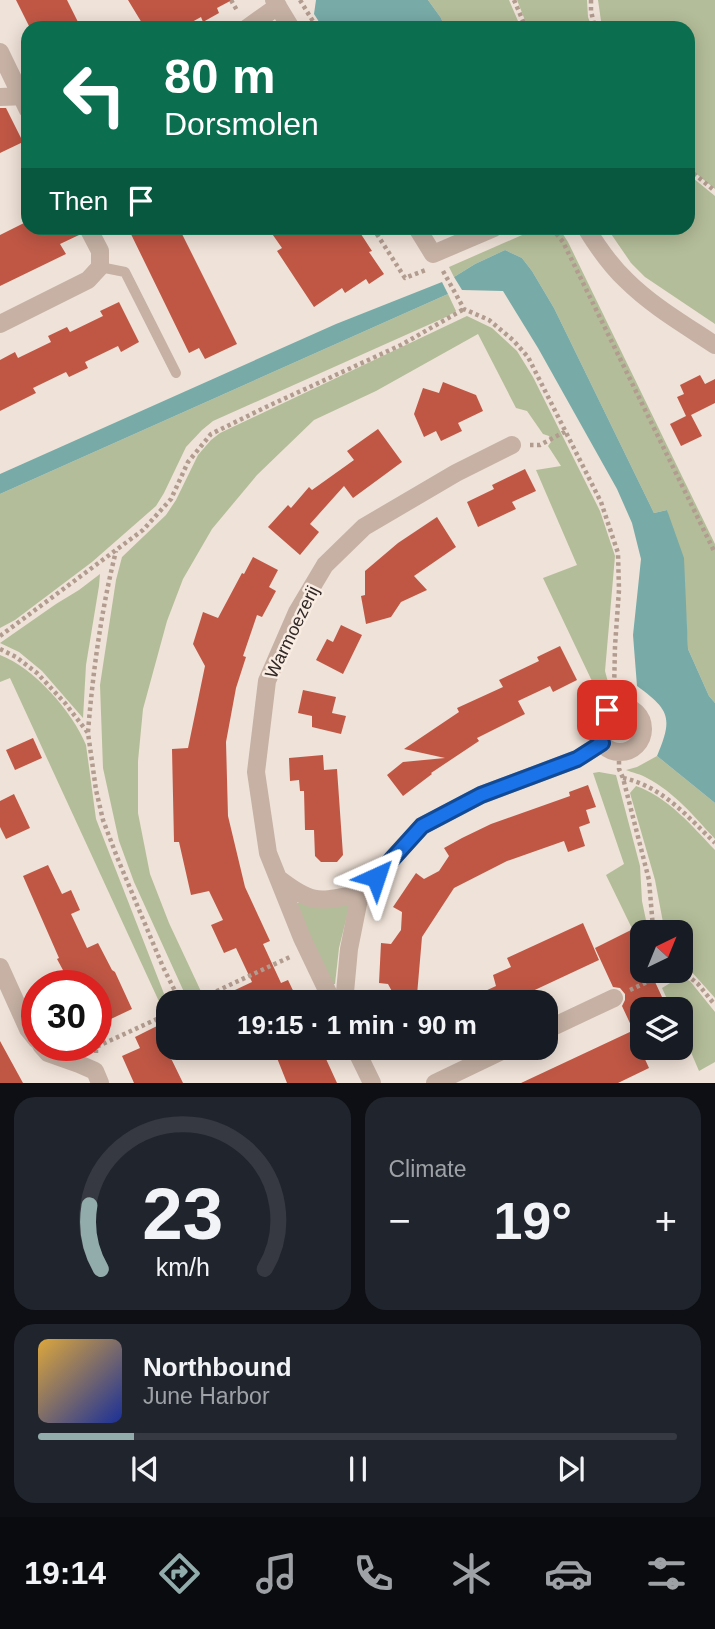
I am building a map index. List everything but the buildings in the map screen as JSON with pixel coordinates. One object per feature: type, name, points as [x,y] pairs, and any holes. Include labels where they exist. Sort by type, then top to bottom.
[{"type":"street","points":[[255,21],[276,3],[287,21]]},
{"type":"street","points":[[0,52],[21,92]]},
{"type":"street","points":[[0,97],[21,100]]},
{"type":"street","points":[[0,324],[88,280],[100,267],[100,251],[92,235]]},
{"type":"street","points":[[421,235],[433,254],[478,235]]},
{"type":"street","points":[[591,235],[626,281],[715,345]]},
{"type":"street","name":"Warmoezerij","points":[[327,990],[268,853],[256,772],[267,681],[297,612],[326,565],[364,527],[456,472],[512,445]]},
{"type":"street","points":[[615,706],[636,712],[642,722],[643,733],[639,743],[630,750],[619,752],[610,749],[602,743],[598,735],[597,726],[601,717],[615,706]]},
{"type":"street","points":[[345,990],[349,949],[360,894],[422,826],[481,795],[577,759],[602,743]]},
{"type":"street","points":[[279,879],[307,898],[324,901],[360,894]]},
{"type":"street","points":[[0,967],[21,1014]]},
{"type":"street","points":[[558,1024],[614,998]]},
{"type":"street","points":[[361,1060],[372,1083]]},
{"type":"street","points":[[435,1083],[483,1060]]},
{"type":"street","points":[[70,1061],[79,1064],[97,1077]]},
{"type":"lane","points":[[100,267],[125,272],[176,373]]},
{"type":"path","points":[[514,0],[523,21]]},
{"type":"path","points":[[591,0],[594,21]]},
{"type":"path","points":[[695,175],[715,191]]},
{"type":"path","points":[[377,235],[405,278],[428,270]]},
{"type":"path","points":[[558,235],[715,553]]},
{"type":"path","points":[[444,273],[464,309],[489,320],[528,357],[601,502],[618,553],[615,706],[619,769],[649,880],[652,920]]},
{"type":"path","points":[[0,636],[142,530],[171,499],[188,462],[211,434],[401,345],[464,309]]},
{"type":"path","points":[[540,445],[566,431]]},
{"type":"path","points":[[117,550],[106,592],[93,672],[88,733],[103,820],[174,990]]},
{"type":"path","points":[[0,649],[37,673],[88,733]]},
{"type":"path","points":[[623,778],[636,780],[673,803],[715,843]]},
{"type":"path","points":[[219,990],[307,949]]},
{"type":"path","points":[[693,980],[715,1005]]},
{"type":"path","points":[[614,998],[644,984]]},
{"type":"path","points":[[97,1077],[96,1047],[156,1020]]},
{"type":"green space","points":[[428,0],[509,0],[518,21],[442,21]]},
{"type":"green space","points":[[517,0],[587,0],[589,21],[525,21]]},
{"type":"green space","points":[[598,0],[715,0],[715,189],[695,173],[695,21],[601,21]]},
{"type":"green space","points":[[695,180],[715,196],[715,324],[645,277],[631,263],[612,235],[695,235]]},
{"type":"green space","points":[[522,235],[564,235],[568,242],[715,544],[715,703],[709,696],[688,649],[686,617],[667,510],[654,513],[554,308],[532,271],[522,258],[505,250],[454,277],[449,267]]},
{"type":"green space","points":[[448,294],[456,311],[446,317],[213,421],[186,447],[156,506],[92,562],[15,620],[0,628],[0,494]]},
{"type":"green space","points":[[467,316],[492,328],[517,351],[533,377],[600,511],[615,556],[605,671],[611,693],[600,698],[543,578],[577,565],[536,470],[561,466],[548,446],[551,442],[549,436],[543,434],[527,411],[516,408],[478,334],[376,391],[314,420],[257,475],[212,529],[183,579],[167,621],[143,709],[138,761],[138,813],[150,874],[200,990],[183,990],[134,882],[119,841],[103,768],[100,685],[122,557],[166,515],[198,455],[220,433]]},
{"type":"green space","points":[[100,574],[86,665],[83,718],[42,671],[19,652],[0,643]]},
{"type":"green space","points":[[0,655],[26,669],[38,680],[62,705],[80,732],[86,745],[96,819],[163,990],[156,990],[156,995],[10,678],[0,682]]},
{"type":"green space","points":[[657,756],[715,803],[715,839],[666,790],[645,777],[626,770]]},
{"type":"green space","points":[[593,773],[616,775],[640,866],[646,920],[630,920],[630,924],[606,875],[624,864]]},
{"type":"green space","points":[[636,786],[659,797],[715,850],[715,998],[693,973],[693,920],[663,920],[655,880],[630,793]]},
{"type":"green space","points":[[301,901],[350,904],[339,948],[335,984],[332,984],[295,905]]},
{"type":"green space","points":[[669,984],[692,984],[715,1012],[715,1062],[699,1071],[693,1057],[693,997],[666,997],[662,988]]},
{"type":"water","points":[[316,0],[428,0],[442,21],[318,21],[314,14]]},
{"type":"water","points":[[505,250],[522,258],[554,308],[654,513],[667,510],[684,558],[688,649],[709,696],[715,703],[715,803],[657,756],[665,732],[665,716],[656,702],[637,686],[633,635],[641,559],[632,523],[617,489],[503,291],[462,290],[454,277]]},
{"type":"water","points":[[442,282],[448,294],[0,494],[0,474],[336,324]]},
{"type":"route","points":[[376,877],[422,826],[481,795],[577,759],[602,743],[597,726],[607,710]]}]
